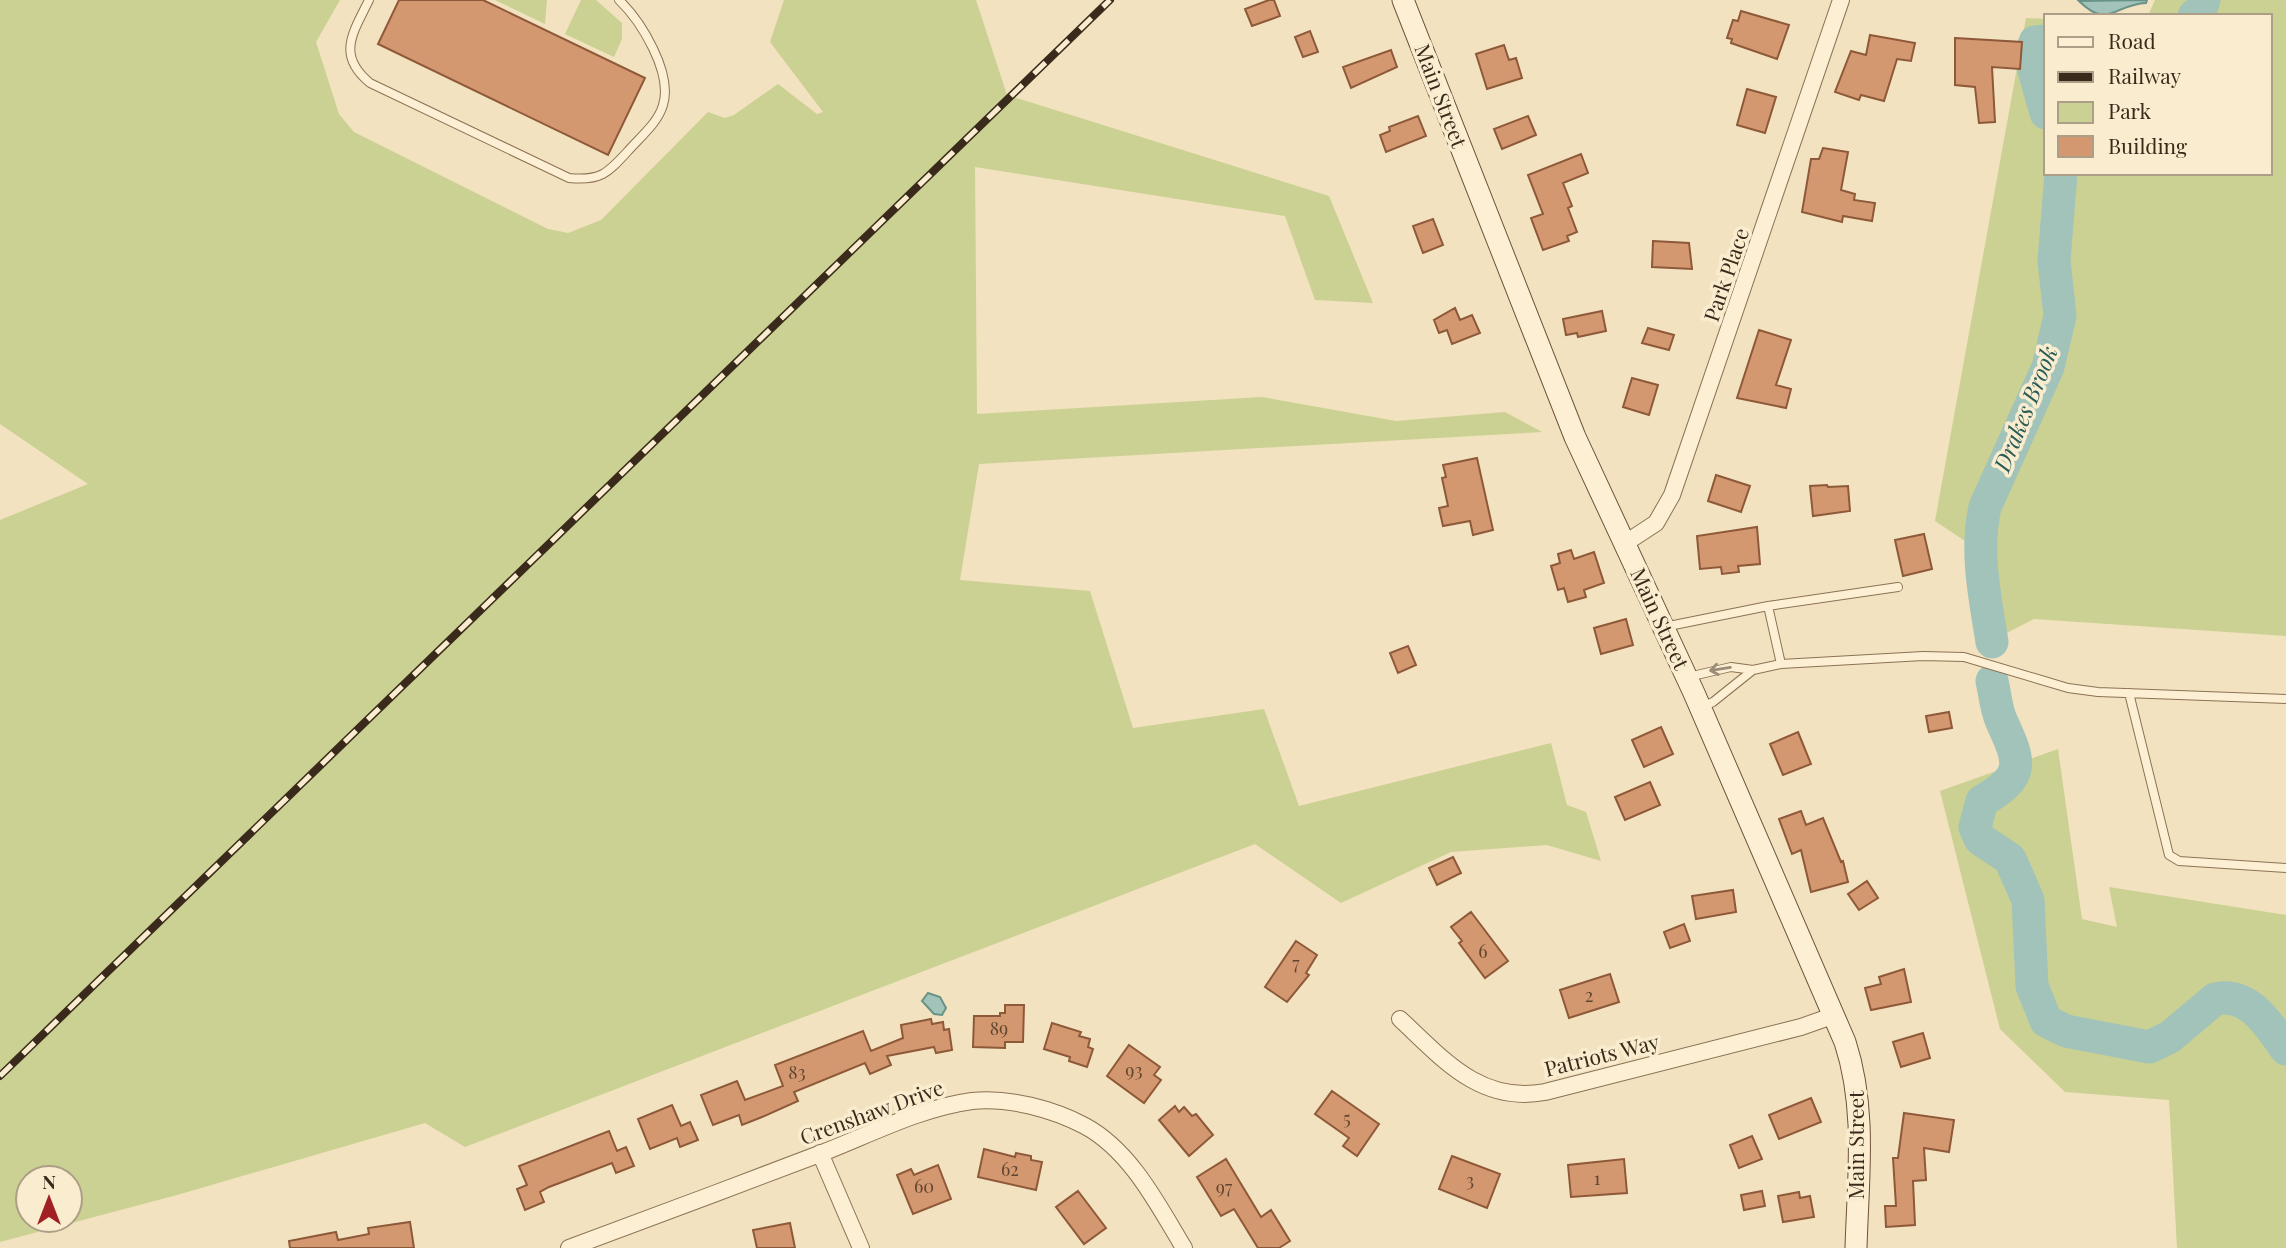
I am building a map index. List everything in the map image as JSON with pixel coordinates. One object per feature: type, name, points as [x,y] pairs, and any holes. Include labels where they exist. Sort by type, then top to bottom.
[{"type":"street","name":"Main Street","points":[[1404,0],[1575,437],[1687,678],[1835,1015],[1858,1090],[1856,1248]]},
{"type":"street","name":"Park Place","points":[[1625,544],[1656,523],[1672,495],[1841,0]]},
{"type":"street","name":"Patriots Way","points":[[1400,1019],[1468,1079],[1496,1092],[1518,1096],[1545,1092],[1734,1045],[1835,1015]]},
{"type":"street","name":"Crenshaw Drive","points":[[573,1247],[946,1106],[984,1101],[1034,1108],[1087,1127],[1135,1170],[1184,1248]]},
{"type":"street","points":[[820,1153],[860,1248]]},
{"type":"lane","points":[[369,0],[350,42],[349,54],[353,66],[370,83],[569,178],[584,180],[601,177],[615,166],[656,120],[664,104],[662,74],[648,38],[636,18],[619,0]]},
{"type":"lane","points":[[1664,627],[1769,606],[1898,587]]},
{"type":"lane","points":[[1769,606],[1781,664]]},
{"type":"lane","points":[[1687,678],[1731,667],[1753,670],[1781,664],[1923,656],[1964,657],[2068,688],[2286,699]]},
{"type":"lane","points":[[1700,707],[1713,702],[1753,670]]},
{"type":"lane","points":[[2129,693],[2169,855],[2179,861],[2286,868]]},
{"type":"green space","points":[[0,0],[340,0],[316,42],[339,114],[354,132],[548,229],[568,233],[601,220],[708,112],[725,118],[734,115],[778,84],[817,114],[823,112],[770,42],[784,0],[976,0],[1007,95],[1329,196],[1373,303],[1315,300],[1285,216],[975,167],[977,414],[1262,397],[1396,421],[1505,412],[1542,432],[979,464],[960,580],[1090,591],[1133,728],[1264,709],[1299,806],[1551,743],[1567,805],[1586,812],[1601,861],[1547,845],[1451,852],[1341,903],[1255,844],[465,1147],[425,1123],[84,1220],[84,1164],[14,1164],[14,1234],[30,1234],[0,1242],[0,520],[88,484],[0,424]]},
{"type":"green space","points":[[495,0],[547,0],[545,24]]},
{"type":"green space","points":[[581,0],[596,0],[622,23],[622,39],[614,57],[565,34]]},
{"type":"green space","points":[[2155,0],[2286,0],[2286,636],[2034,619],[1995,639],[1983,553],[1935,521],[2026,18],[2044,19],[2044,175],[2272,175],[2272,14],[2149,14]]},
{"type":"green space","points":[[2058,749],[2082,919],[2117,927],[2109,887],[2286,915],[2286,1248],[2177,1248],[2169,1100],[2065,1092],[2000,1029],[1940,791]]},
{"type":"water","points":[[2147,0],[2146,3],[2135,4],[2108,14],[2097,14],[2079,1]]},
{"type":"water","points":[[928,993],[940,997],[946,1008],[942,1015],[934,1014],[922,1001]]},
{"type":"building","points":[[399,0],[483,0],[645,78],[608,155],[378,44]]},
{"type":"building","points":[[1274,0],[1280,16],[1252,26],[1245,9]]},
{"type":"building","points":[[1741,11],[1789,25],[1777,59],[1731,43],[1732,39],[1727,38],[1733,20],[1738,21]]},
{"type":"building","points":[[1310,31],[1318,52],[1303,57],[1295,37]]},
{"type":"building","points":[[1870,35],[1915,43],[1911,61],[1897,59],[1884,101],[1861,95],[1859,100],[1835,92],[1851,51],[1866,55]]},
{"type":"building","points":[[1955,38],[2022,42],[2020,69],[1992,67],[1995,122],[1979,123],[1975,87],[1955,85]]},
{"type":"building","points":[[1504,45],[1509,60],[1516,58],[1522,78],[1487,89],[1476,54]]},
{"type":"building","points":[[1391,50],[1397,67],[1351,88],[1343,67]]},
{"type":"building","points":[[1747,89],[1776,97],[1765,133],[1737,125]]},
{"type":"building","points":[[1418,116],[1426,136],[1386,152],[1380,135],[1390,131],[1389,127]]},
{"type":"building","points":[[1528,116],[1536,135],[1502,149],[1494,129]]},
{"type":"building","points":[[1823,148],[1848,152],[1841,190],[1855,194],[1854,200],[1875,203],[1872,221],[1843,216],[1842,222],[1802,212],[1811,159],[1819,159]]},
{"type":"building","points":[[1581,154],[1588,173],[1563,183],[1572,206],[1568,208],[1577,232],[1567,236],[1569,241],[1543,250],[1531,218],[1543,214],[1528,175]]},
{"type":"building","points":[[1433,219],[1443,245],[1423,253],[1413,226]]},
{"type":"building","points":[[1653,241],[1689,243],[1692,269],[1652,267]]},
{"type":"building","points":[[1455,308],[1460,320],[1472,315],[1480,333],[1452,344],[1447,330],[1439,333],[1434,320]]},
{"type":"building","points":[[1602,311],[1606,331],[1578,337],[1577,333],[1566,335],[1563,319]]},
{"type":"building","points":[[1648,328],[1674,335],[1669,350],[1642,343]]},
{"type":"building","points":[[1759,330],[1791,340],[1776,385],[1791,389],[1786,408],[1737,398]]},
{"type":"building","points":[[1632,378],[1658,385],[1649,415],[1623,407]]},
{"type":"building","points":[[1477,458],[1493,530],[1473,535],[1470,521],[1443,526],[1439,508],[1448,506],[1442,478],[1446,477],[1443,465]]},
{"type":"building","points":[[1716,475],[1750,486],[1741,512],[1708,501]]},
{"type":"building","points":[[1810,486],[1848,486],[1850,511],[1813,516]]},
{"type":"building","points":[[1757,527],[1760,564],[1738,566],[1739,572],[1722,574],[1721,567],[1700,569],[1697,536]]},
{"type":"building","points":[[1924,534],[1932,569],[1903,576],[1895,540]]},
{"type":"building","points":[[1571,550],[1574,559],[1594,552],[1604,583],[1584,590],[1586,597],[1568,602],[1564,588],[1558,590],[1551,566],[1560,563],[1558,554]]},
{"type":"building","points":[[1626,619],[1633,645],[1601,654],[1594,628]]},
{"type":"building","points":[[1408,646],[1416,665],[1398,673],[1390,653]]},
{"type":"building","points":[[1949,712],[1952,728],[1929,732],[1926,716]]},
{"type":"building","points":[[1661,727],[1673,754],[1644,767],[1632,740]]},
{"type":"building","points":[[1798,732],[1811,764],[1783,775],[1770,744]]},
{"type":"building","points":[[1650,782],[1660,805],[1625,820],[1615,797]]},
{"type":"building","points":[[1801,811],[1806,825],[1823,818],[1841,862],[1843,861],[1848,882],[1811,892],[1801,850],[1792,854],[1779,819]]},
{"type":"building","points":[[1453,857],[1461,873],[1437,885],[1429,868]]},
{"type":"building","points":[[1867,881],[1878,898],[1859,910],[1848,894]]},
{"type":"building","points":[[1733,890],[1736,912],[1696,919],[1692,896]]},
{"type":"building","points":[[1471,912],[1508,961],[1485,978],[1459,943],[1462,941],[1451,927]]},
{"type":"building","points":[[1684,924],[1690,941],[1670,948],[1664,932]]},
{"type":"building","points":[[1296,941],[1317,955],[1306,973],[1309,975],[1287,1002],[1265,987]]},
{"type":"building","points":[[1904,969],[1911,1002],[1871,1010],[1865,988],[1881,984],[1879,977]]},
{"type":"building","points":[[1610,974],[1619,1002],[1569,1018],[1560,990]]},
{"type":"building","points":[[1005,1005],[1024,1005],[1023,1042],[1005,1042],[1005,1048],[973,1047],[974,1016],[1000,1016],[1000,1013],[1005,1013]]},
{"type":"building","points":[[931,1019],[932,1024],[943,1022],[944,1030],[949,1029],[952,1050],[936,1053],[934,1047],[887,1056],[891,1065],[870,1074],[865,1063],[794,1092],[798,1101],[742,1125],[739,1115],[713,1125],[701,1095],[737,1081],[745,1100],[783,1086],[775,1065],[863,1031],[871,1051],[903,1038],[901,1025]]},
{"type":"building","points":[[1052,1023],[1081,1032],[1079,1036],[1090,1039],[1088,1047],[1093,1049],[1087,1067],[1069,1061],[1070,1057],[1044,1049]]},
{"type":"building","points":[[1923,1033],[1930,1058],[1901,1067],[1893,1042]]},
{"type":"building","points":[[1129,1045],[1160,1067],[1154,1075],[1161,1080],[1144,1103],[1107,1076]]},
{"type":"building","points":[[1332,1091],[1379,1124],[1357,1156],[1343,1146],[1349,1138],[1315,1114]]},
{"type":"building","points":[[1811,1098],[1821,1122],[1779,1139],[1769,1115]]},
{"type":"building","points":[[672,1105],[681,1126],[690,1122],[698,1140],[680,1147],[677,1138],[650,1149],[638,1119]]},
{"type":"building","points":[[1175,1106],[1179,1112],[1184,1107],[1192,1116],[1196,1114],[1213,1135],[1189,1156],[1159,1120]]},
{"type":"building","points":[[1904,1113],[1954,1120],[1949,1152],[1924,1148],[1926,1180],[1913,1181],[1915,1225],[1886,1227],[1885,1206],[1896,1206],[1893,1158],[1898,1158]]},
{"type":"building","points":[[609,1131],[617,1151],[626,1147],[634,1166],[616,1173],[612,1163],[549,1187],[540,1192],[544,1202],[525,1210],[517,1189],[527,1185],[519,1166]]},
{"type":"building","points":[[1752,1136],[1762,1159],[1739,1168],[1730,1145]]},
{"type":"building","points":[[984,1149],[1015,1157],[1016,1153],[1031,1156],[1031,1160],[1042,1162],[1036,1190],[978,1177]]},
{"type":"building","points":[[1452,1156],[1500,1174],[1487,1208],[1439,1189]]},
{"type":"building","points":[[1226,1159],[1261,1217],[1271,1210],[1290,1241],[1279,1248],[1258,1248],[1234,1209],[1221,1216],[1197,1177]]},
{"type":"building","points":[[1624,1159],[1627,1193],[1571,1197],[1568,1165]]},
{"type":"building","points":[[938,1165],[951,1199],[913,1214],[897,1175],[911,1169],[914,1175]]},
{"type":"building","points":[[1078,1191],[1106,1228],[1084,1244],[1056,1207]]},
{"type":"building","points":[[1762,1191],[1765,1206],[1744,1210],[1741,1195]]},
{"type":"building","points":[[1799,1192],[1800,1198],[1810,1196],[1814,1217],[1783,1222],[1778,1196]]},
{"type":"building","points":[[410,1222],[414,1248],[290,1248],[289,1241],[336,1232],[338,1240],[369,1234],[368,1228]]},
{"type":"building","points":[[790,1223],[795,1248],[757,1248],[753,1230]]},
{"type":"waterway","name":"Drakes Brook","points":[[2196,14],[2204,0]]},
{"type":"waterway","name":"Drakes Brook","points":[[2044,41],[2035,42],[2030,56],[2044,106]]},
{"type":"waterway","name":"Drakes Brook","points":[[1992,642],[1982,575],[1982,524],[1985,507],[2048,367],[2060,316],[2054,261],[2061,175]]},
{"type":"waterway","name":"Drakes Brook","points":[[1992,681],[1999,715],[2012,747],[2016,766],[2007,783],[1982,801],[1975,827],[1980,839],[2010,859],[2028,900],[2032,986],[2046,1021],[2066,1031],[2149,1047],[2170,1037],[2215,999],[2227,998],[2238,1000],[2257,1012],[2286,1049]]},
{"type":"railway","points":[[0,1076],[1110,0]]}]
